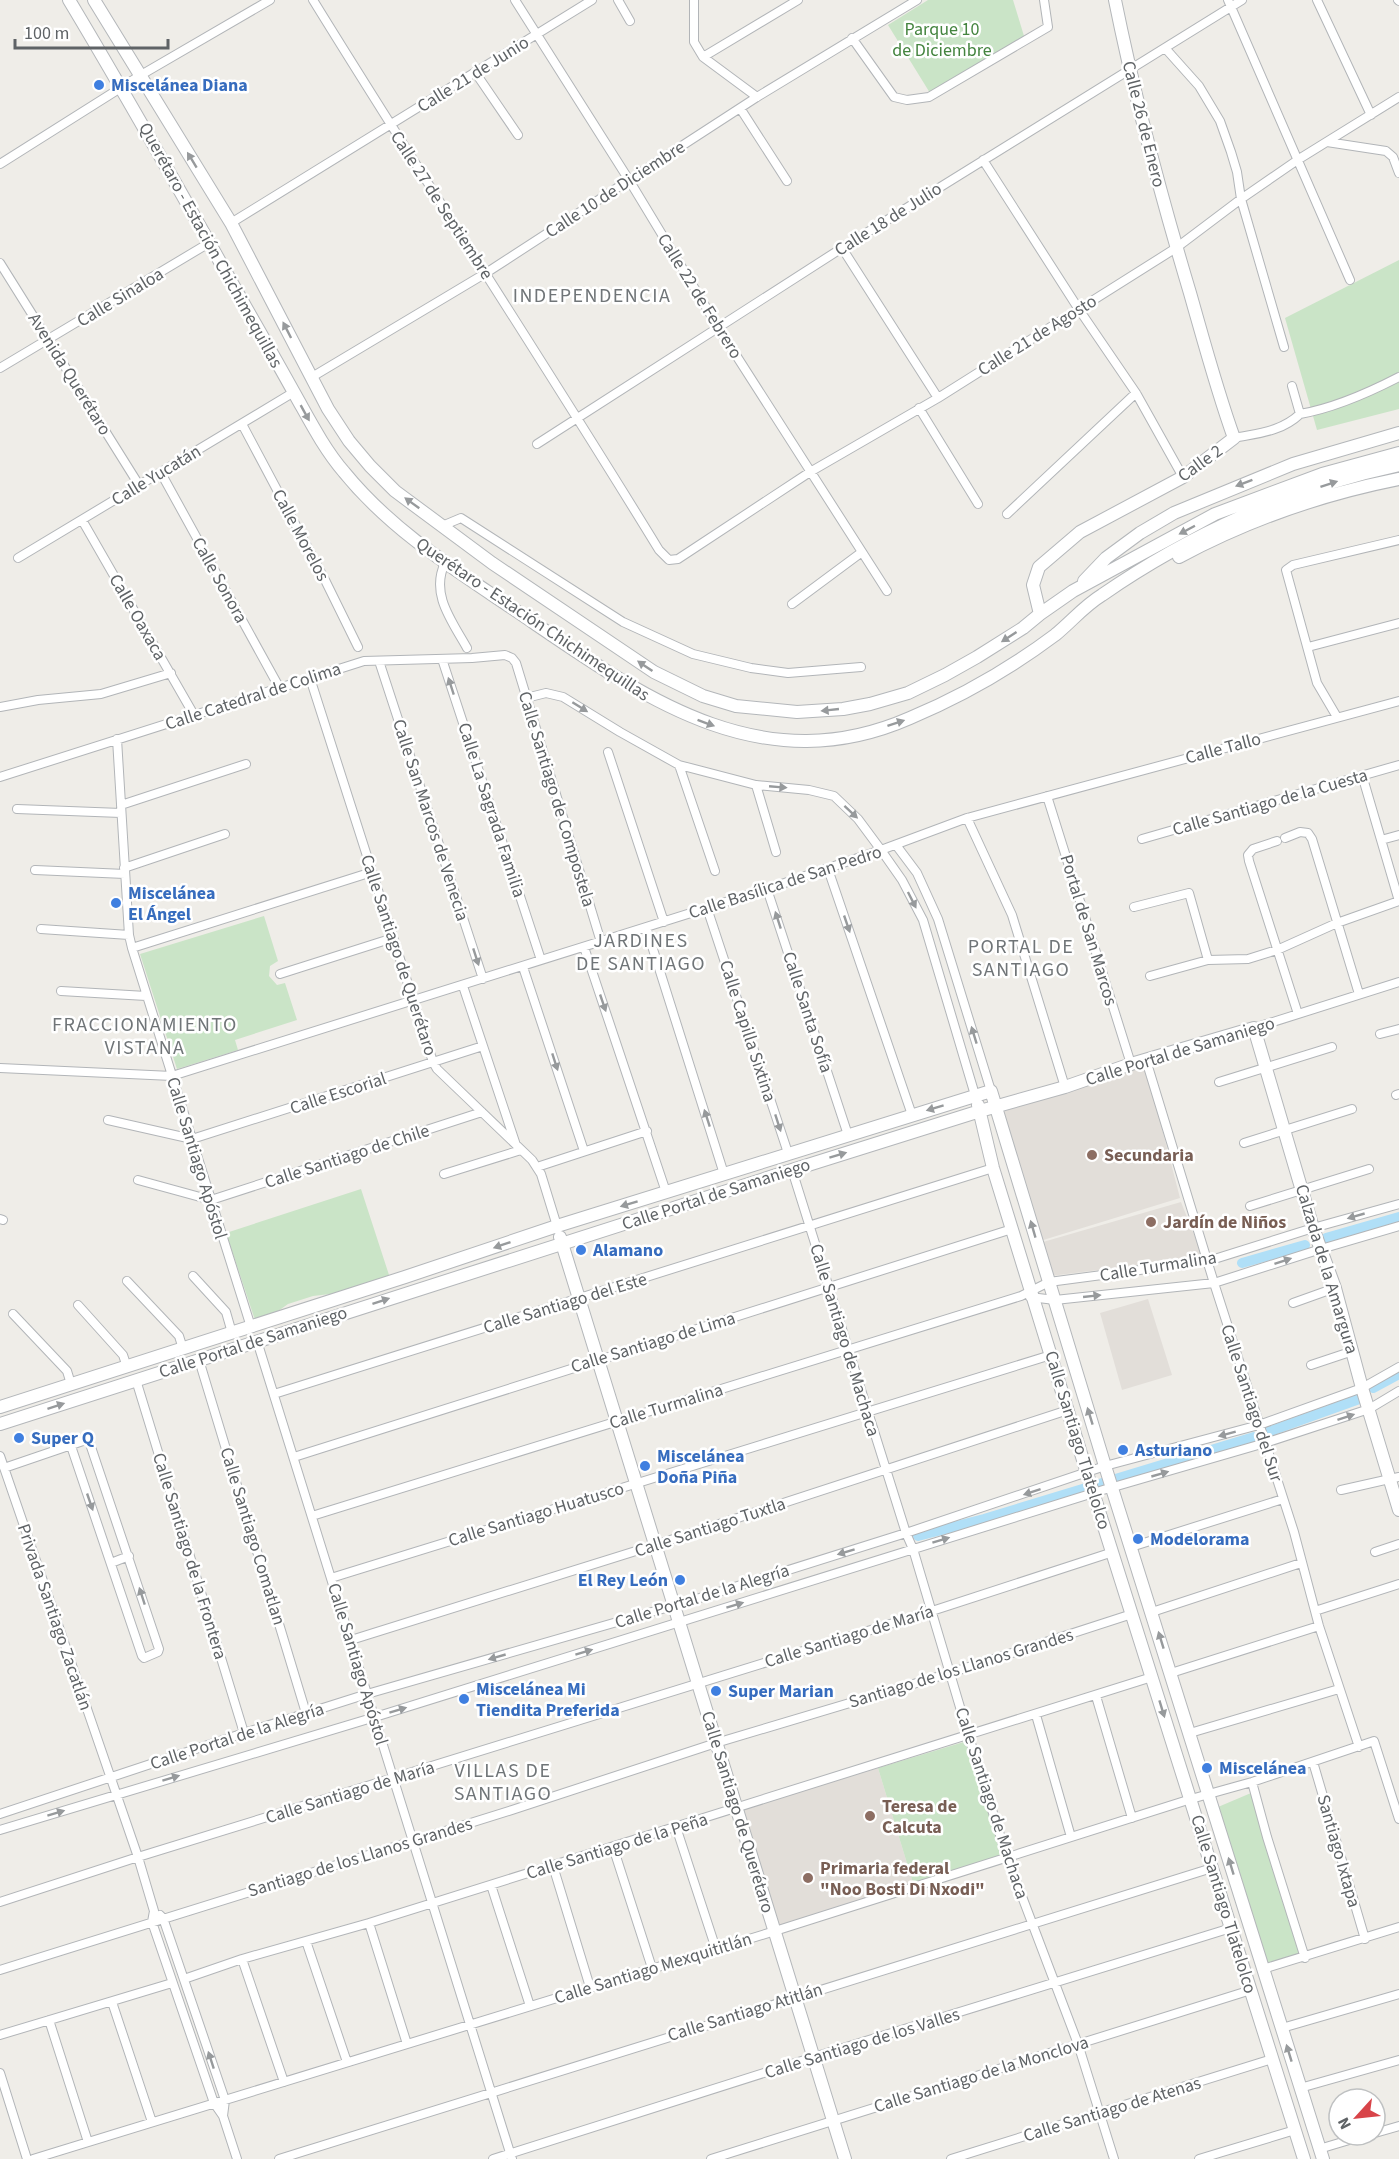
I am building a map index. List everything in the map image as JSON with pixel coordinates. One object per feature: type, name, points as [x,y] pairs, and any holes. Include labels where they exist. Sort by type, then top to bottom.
[{"type":"street","name":"Querétaro - Estación Chichimequillas","points":[[69,0],[122,88],[320,438],[342,470],[395,525],[445,563],[618,680],[650,698],[705,723],[732,732],[791,741],[839,738],[866,733],[907,720],[991,676],[1059,632],[1088,604],[1107,591],[1217,528],[1331,483],[1399,465]]},
{"type":"street","name":"Querétaro - Estación Chichimequillas","points":[[94,0],[231,222],[339,425],[369,466],[395,491],[492,563],[654,672],[703,696],[736,705],[797,712],[843,709],[908,693],[977,657],[1023,628],[1073,591],[1215,514],[1323,474],[1399,453]]},
{"type":"street","points":[[0,164],[141,75],[270,0]]},
{"type":"street","name":"Calle 27 de Septiembre","points":[[313,0],[578,417],[659,550],[669,560]]},
{"type":"street","name":"Calle 22 de Febrero","points":[[515,0],[718,327],[887,591]]},
{"type":"street","name":"Calle 21 de Junio","points":[[231,222],[391,126],[592,0]]},
{"type":"street","points":[[618,0],[630,21]]},
{"type":"street","points":[[694,0],[694,42],[703,57],[757,97]]},
{"type":"street","points":[[703,57],[798,0]]},
{"type":"street","name":"Calle 10 de Diciembre","points":[[312,377],[486,273],[757,97],[917,0]]},
{"type":"street","points":[[852,38],[894,97],[907,100],[929,97],[1048,27],[1044,0]]},
{"type":"street","name":"Calle 26 de Enero","points":[[1114,0],[1129,70],[1176,248]]},
{"type":"street","name":"Calle 18 de Julio","points":[[537,444],[842,248],[1166,48],[1230,3],[1242,0]]},
{"type":"street","points":[[1317,0],[1371,115]]},
{"type":"street","points":[[1230,3],[1350,279]]},
{"type":"street","points":[[1166,48],[1199,86],[1220,121],[1237,172],[1241,199],[1284,347]]},
{"type":"street","points":[[475,72],[518,135]]},
{"type":"street","name":"Calle 21 de Agosto","points":[[669,560],[678,559],[810,472],[938,398],[1176,248],[1299,159],[1399,97]]},
{"type":"street","points":[[740,108],[787,181]]},
{"type":"street","points":[[1327,142],[1386,151],[1393,157],[1399,173]]},
{"type":"street","points":[[983,160],[1078,308],[1136,393],[1183,477]]},
{"type":"street","name":"Calle Sinaloa","points":[[0,368],[209,243]]},
{"type":"street","points":[[842,248],[938,398]]},
{"type":"street","name":"Calle 2","points":[[1040,614],[1033,585],[1039,567],[1080,532],[1183,477],[1234,438],[1176,248]]},
{"type":"street","name":"Avenida Querétaro","points":[[0,263],[139,485]]},
{"type":"street","points":[[1234,438],[1260,435],[1271,431],[1294,420],[1300,414],[1319,411],[1367,393],[1399,377]]},
{"type":"street","points":[[1292,386],[1300,414]]},
{"type":"street","name":"Calle Yucatán","points":[[18,558],[294,392]]},
{"type":"street","points":[[1007,514],[1136,393]]},
{"type":"street","points":[[919,408],[978,504]]},
{"type":"street","name":"Calle Morelos","points":[[242,424],[358,647]]},
{"type":"street","points":[[1073,591],[1106,558],[1140,533],[1174,513],[1293,464],[1399,433]]},
{"type":"street","name":"Calle Sonora","points":[[161,472],[279,687]]},
{"type":"street","points":[[1059,632],[1145,576],[1227,534],[1290,508],[1324,497],[1359,487],[1399,480]]},
{"type":"street","points":[[442,526],[461,518],[623,622],[693,654],[751,668],[788,673],[861,666]]},
{"type":"street","name":"Calle Oaxaca","points":[[82,520],[194,715]]},
{"type":"street","points":[[1337,717],[1317,683],[1286,570],[1293,565],[1399,540]]},
{"type":"street","points":[[792,604],[862,552]]},
{"type":"street","points":[[445,563],[439,581],[441,599],[467,648]]},
{"type":"street","points":[[1308,647],[1399,623]]},
{"type":"street","name":"Calle Catedral de Colima","points":[[0,777],[364,661],[506,655],[512,658]]},
{"type":"street","name":"Calle Santiago de Compostela","points":[[512,658],[516,663],[601,942]]},
{"type":"street","name":"Calle La Sagrada Familia","points":[[442,659],[541,960]]},
{"type":"street","name":"Calle San Marcos de Venecia","points":[[380,662],[483,980]]},
{"type":"street","points":[[0,707],[38,700],[101,694],[171,673]]},
{"type":"street","name":"Calle Santiago de Querétaro","points":[[310,678],[433,1062],[437,1069],[537,1167],[845,2159]]},
{"type":"street","name":"Calle Santiago Tlatelolco","points":[[526,698],[546,693],[563,697],[679,765],[756,786],[809,790],[834,796],[858,819],[902,880],[923,920],[980,1111],[993,1168],[1029,1295],[1051,1355],[1304,2159]]},
{"type":"street","name":"Calle Tallo","points":[[1047,796],[1399,701]]},
{"type":"street","name":"Calle Santiago Apóstol","points":[[117,739],[129,934],[132,948],[250,1327]]},
{"type":"street","points":[[608,752],[664,922]]},
{"type":"street","points":[[17,809],[121,809],[246,764]]},
{"type":"street","points":[[679,765],[715,871]]},
{"type":"street","name":"Calle Santiago de la Cuesta","points":[[1142,839],[1399,765]]},
{"type":"street","points":[[1150,976],[1208,960],[1248,959],[1277,950],[1337,922],[1399,902],[1362,775]]},
{"type":"street","points":[[756,786],[776,852]]},
{"type":"street","name":"Calle Basílica de San Pedro","points":[[0,1068],[172,1077],[767,889],[967,818],[1047,796]]},
{"type":"street","name":"Portal de San Marcos","points":[[1047,796],[1131,1064]]},
{"type":"street","points":[[967,818],[1012,915],[1065,1087]]},
{"type":"street","points":[[1298,1014],[1248,855],[1253,849],[1300,832],[1308,833],[1312,839],[1359,994]]},
{"type":"street","points":[[35,870],[125,871],[225,834]]},
{"type":"street","points":[[1382,840],[1399,835]]},
{"type":"street","name":"Calle Santiago Tlatelolco","points":[[896,845],[917,873],[938,919],[1105,1466],[1321,2154]]},
{"type":"street","points":[[828,869],[912,1115]]},
{"type":"street","points":[[132,948],[372,872]]},
{"type":"street","name":"Calle Santa Sofía","points":[[767,889],[848,1135]]},
{"type":"street","points":[[1134,907],[1189,893],[1208,960]]},
{"type":"street","name":"Calle Capilla Sixtina","points":[[707,908],[788,1153]]},
{"type":"street","points":[[646,927],[724,1174]]},
{"type":"street","points":[[41,929],[129,934]]},
{"type":"street","points":[[280,974],[393,938]]},
{"type":"street","points":[[584,947],[666,1192]]},
{"type":"street","points":[[524,967],[584,1151]]},
{"type":"street","name":"Calle Portal de Samaniego","points":[[0,1424],[792,1170],[1399,982]]},
{"type":"street","points":[[444,1174],[518,1147],[463,986]]},
{"type":"street","points":[[61,991],[146,996]]},
{"type":"street","name":"Calzada de la Amargura","points":[[1254,1028],[1313,1228],[1335,1288],[1362,1388],[1373,1407],[1394,1478],[1399,1510]]},
{"type":"street","points":[[1380,1034],[1399,1029]]},
{"type":"street","name":"Calle Escorial","points":[[192,1139],[483,1046]]},
{"type":"street","points":[[1219,1082],[1332,1047]]},
{"type":"street","name":"Calle Santiago del Sur","points":[[1146,1060],[1214,1283],[1294,1532],[1319,1626],[1359,1747]]},
{"type":"street","name":"Calle Portal de Samaniego","points":[[0,1407],[557,1226],[991,1090]]},
{"type":"street","points":[[1244,1143],[1352,1109]]},
{"type":"street","name":"Calle Santiago de Chile","points":[[211,1200],[482,1112]]},
{"type":"street","points":[[108,1120],[192,1139]]},
{"type":"street","points":[[537,1167],[646,1131]]},
{"type":"street","name":"Calle Santiago del Este","points":[[274,1394],[993,1168]]},
{"type":"street","points":[[1251,1206],[1369,1168]]},
{"type":"street","name":"Calle Santiago de Machaca","points":[[792,1170],[906,1533],[914,1549],[968,1734],[1008,1857],[1078,2044],[1114,2159]]},
{"type":"street","points":[[138,1180],[211,1200]]},
{"type":"street","name":"Calle Turmalina","points":[[312,1516],[1029,1295],[1049,1282],[1208,1261],[1399,1204]]},
{"type":"street","name":"Calle Turmalina","points":[[1029,1295],[1055,1300],[1214,1283],[1399,1226]]},
{"type":"street","name":"Calle Santiago de Lima","points":[[294,1457],[1012,1229]]},
{"type":"street","points":[[193,1276],[226,1312],[232,1333]]},
{"type":"street","points":[[127,1281],[179,1336],[183,1349]]},
{"type":"street","points":[[1293,1303],[1335,1288]]},
{"type":"street","points":[[78,1305],[123,1356],[127,1367]]},
{"type":"street","points":[[13,1314],[67,1371],[71,1384]]},
{"type":"street","name":"Calle Santiago Apóstol","points":[[257,1341],[512,2156]]},
{"type":"street","points":[[1311,1365],[1353,1351]]},
{"type":"street","name":"Calle Santiago Huatusco","points":[[332,1578],[1051,1355]]},
{"type":"street","name":"Calle Santiago Comatlan","points":[[199,1360],[306,1713]]},
{"type":"street","name":"Calle Portal de la Alegría","points":[[0,1814],[367,1694],[674,1605],[906,1533],[1105,1466],[1259,1425],[1362,1388],[1399,1367]]},
{"type":"street","name":"Calle Santiago de la Frontera","points":[[136,1380],[244,1733]]},
{"type":"street","name":"Calle Portal de la Alegría","points":[[0,1830],[375,1717],[1113,1487],[1265,1443],[1373,1407],[1399,1392]]},
{"type":"street","points":[[1373,1407],[1399,1398]]},
{"type":"street","name":"Calle Santiago Tuxtla","points":[[351,1640],[656,1545],[1068,1410]]},
{"type":"street","points":[[4,1468],[86,1440],[89,1441],[159,1649],[144,1658],[71,1446]]},
{"type":"street","name":"Privada Santiago Zacatlán","points":[[0,1456],[138,1857],[154,1911]]},
{"type":"street","points":[[1341,1490],[1394,1478]]},
{"type":"street","points":[[1131,1547],[1283,1499]]},
{"type":"street","points":[[1375,1552],[1399,1544]]},
{"type":"street","name":"Calle Santiago de María","points":[[0,1902],[698,1682],[932,1611],[1113,1552]]},
{"type":"street","points":[[111,1563],[129,1556]]},
{"type":"street","points":[[1152,1612],[1301,1563]]},
{"type":"street","points":[[1315,1611],[1399,1584]]},
{"type":"street","name":"Santiago de los Llanos Grandes","points":[[0,1970],[1132,1614]]},
{"type":"street","points":[[1171,1673],[1319,1626]]},
{"type":"street","name":"Calle Santiago de la Peña","points":[[184,1979],[243,1959],[433,1904],[1152,1677]]},
{"type":"street","points":[[1190,1733],[1339,1689]]},
{"type":"street","points":[[1096,1696],[1132,1818]]},
{"type":"street","points":[[1036,1715],[1071,1837]]},
{"type":"street","name":"Calle Santiago Mexquititlán","points":[[33,2159],[716,1949],[1374,1742],[1399,1819]]},
{"type":"street","name":"Santiago Ixtapa","points":[[1313,1762],[1365,1939]]},
{"type":"street","points":[[1252,1782],[1305,1958]]},
{"type":"street","points":[[676,1827],[716,1949]]},
{"type":"street","points":[[613,1847],[652,1968]]},
{"type":"street","points":[[553,1866],[590,1988]]},
{"type":"street","name":"Calle Santiago Atitlán","points":[[279,2159],[1212,1868]]},
{"type":"street","points":[[490,1885],[530,2006]]},
{"type":"street","points":[[223,2116],[225,2100],[163,1918],[154,1911],[152,1922],[172,1983],[214,2103],[223,2116],[237,2159]]},
{"type":"street","points":[[369,1923],[407,2044]]},
{"type":"street","name":"Calle Santiago de los Valles","points":[[493,2159],[512,2156],[814,2057],[1231,1928]]},
{"type":"street","points":[[1263,1969],[1399,1928]]},
{"type":"street","points":[[306,1941],[347,2062]]},
{"type":"street","points":[[243,1959],[284,2082]]},
{"type":"street","points":[[0,2035],[172,1983]]},
{"type":"street","name":"Calle Santiago de la Monclova","points":[[711,2159],[1251,1990]]},
{"type":"street","points":[[1282,2028],[1399,1994]]},
{"type":"street","points":[[112,2002],[152,2122]]},
{"type":"street","points":[[49,2020],[88,2142]]},
{"type":"street","name":"Calle Santiago de Atenas","points":[[951,2159],[1272,2059]]},
{"type":"street","points":[[1300,2088],[1399,2060]]},
{"type":"street","points":[[0,2073],[27,2159]]},
{"type":"street","points":[[1199,2159],[1295,2130]]},
{"type":"street","points":[[1321,2154],[1338,2147]]},
{"type":"shaded area","name":"Secundaria","points":[[1143,1065],[1152,1090],[1180,1198],[1040,1241],[1002,1112]]},
{"type":"shaded area","name":"Jardín de Niños","points":[[1181,1202],[1203,1257],[1050,1276],[1043,1242]]},
{"type":"shaded area","points":[[1148,1299],[1172,1375],[1122,1390],[1100,1313]]},
{"type":"shaded area","name":"Primaria federal \"Noo Bosti Di Nxodi\"","points":[[878,1768],[913,1883],[777,1928],[741,1810]]},
{"type":"green space","name":"Parque 10 de Diciembre","points":[[928,0],[1013,0],[1024,36],[930,93],[888,25]]},
{"type":"green space","points":[[1399,260],[1399,409],[1317,430],[1285,318]]},
{"type":"green space","points":[[264,916],[278,961],[270,966],[269,976],[277,985],[285,983],[297,1020],[235,1040],[238,1050],[177,1069],[140,954]]},
{"type":"green space","points":[[361,1189],[390,1278],[339,1293],[313,1296],[288,1304],[274,1314],[255,1320],[226,1233]]},
{"type":"green space","points":[[967,1741],[1001,1855],[913,1883],[878,1768]]},
{"type":"green space","points":[[1251,1793],[1304,1957],[1267,1965],[1218,1807]]},
{"type":"waterway","points":[[1326,1238],[1399,1217]]},
{"type":"waterway","points":[[1242,1263],[1305,1245]]},
{"type":"waterway","points":[[1373,1388],[1399,1374]]},
{"type":"waterway","points":[[1265,1433],[1362,1398]]},
{"type":"waterway","points":[[918,1536],[984,1519],[1254,1437]]},
{"type":"place","name":"Miscelánea Diana","points":[[99,85]]},
{"type":"place","name":"Miscelánea El Ángel","points":[[116,903]]},
{"type":"place","name":"Secundaria","points":[[1092,1155]]},
{"type":"place","name":"Jardín de Niños","points":[[1151,1222]]},
{"type":"place","name":"Alamano","points":[[581,1250]]},
{"type":"place","name":"Super Q","points":[[19,1438]]},
{"type":"place","name":"Asturiano","points":[[1123,1450]]},
{"type":"place","name":"Miscelánea Doña Piña","points":[[645,1466]]},
{"type":"place","name":"Modelorama","points":[[1138,1539]]},
{"type":"place","name":"El Rey León","points":[[680,1580]]},
{"type":"place","name":"Super Marian","points":[[716,1691]]},
{"type":"place","name":"Miscelánea Mi Tiendita Preferida","points":[[464,1699]]},
{"type":"place","name":"Miscelánea","points":[[1207,1768]]},
{"type":"place","name":"Teresa de Calcuta","points":[[870,1816]]},
{"type":"place","name":"Primaria federal \"Noo Bosti Di Nxodi\"","points":[[808,1878]]},
{"type":"district","name":"INDEPENDENCIA","points":[[592,295]]},
{"type":"district","name":"JARDINES DE SANTIAGO","points":[[641,952]]},
{"type":"district","name":"PORTAL DE SANTIAGO","points":[[1021,958]]},
{"type":"district","name":"FRACCIONAMIENTO VISTANA","points":[[145,1036]]},
{"type":"district","name":"VILLAS DE SANTIAGO","points":[[503,1782]]}]
